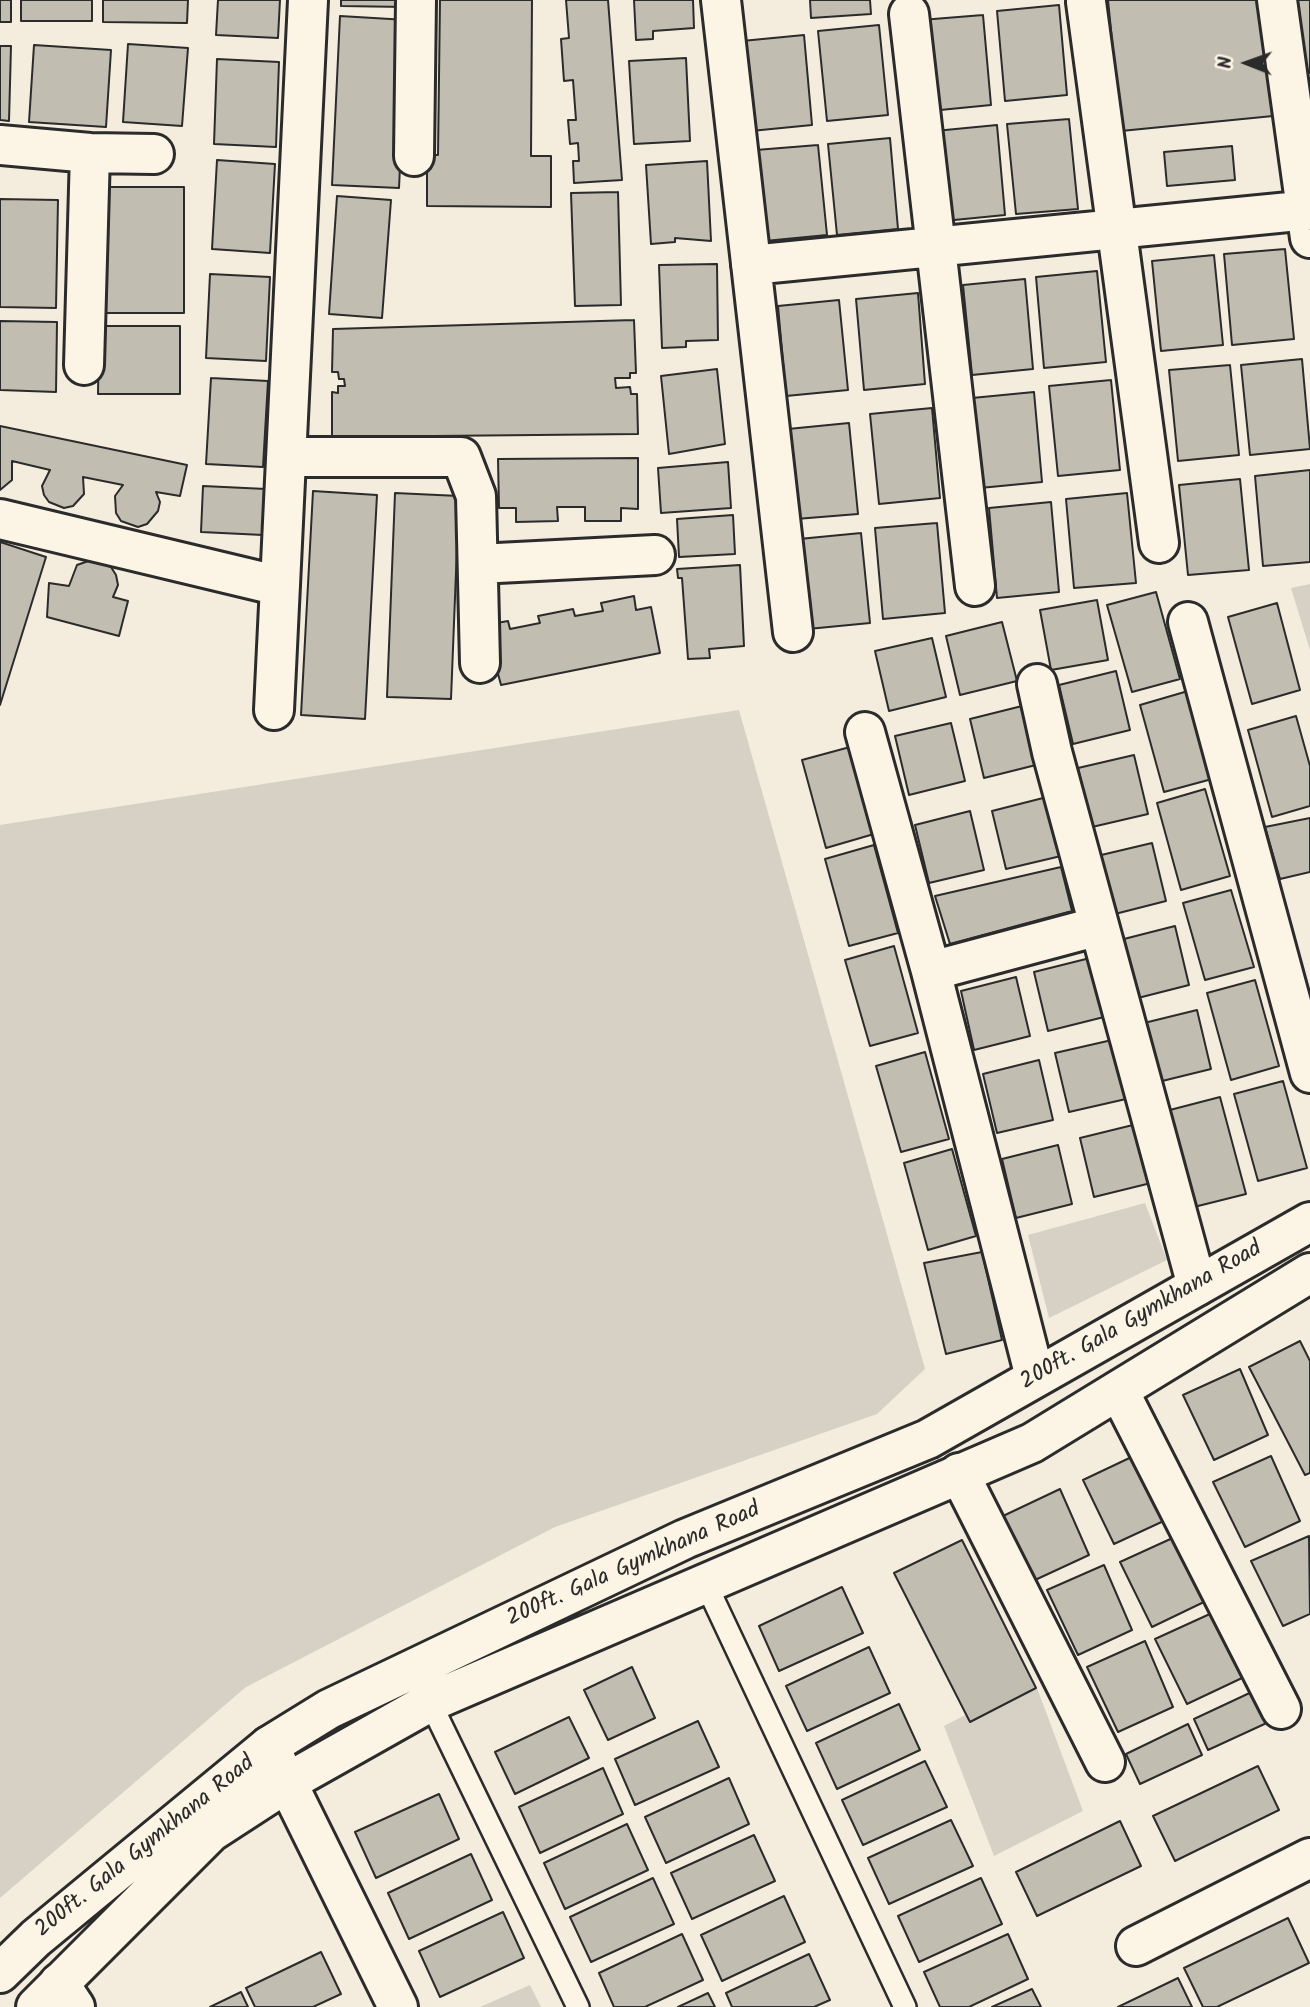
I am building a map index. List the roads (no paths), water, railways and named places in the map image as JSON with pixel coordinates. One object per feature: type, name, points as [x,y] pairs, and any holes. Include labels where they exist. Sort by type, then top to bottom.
[{"type":"street","points":[[274,710],[308,0]]},
{"type":"street","points":[[414,156],[416,0]]},
{"type":"street","points":[[721,0],[793,632]]},
{"type":"street","points":[[751,265],[1117,229],[1309,219],[1277,0]]},
{"type":"street","points":[[1086,2],[1159,543]]},
{"type":"street","points":[[909,14],[975,586]]},
{"type":"street","points":[[0,145],[90,153],[154,154]]},
{"type":"street","points":[[84,365],[90,153]]},
{"type":"street","points":[[286,457],[461,457],[476,496],[480,663]]},
{"type":"street","points":[[0,519],[280,586]]},
{"type":"street","points":[[478,564],[655,555]]},
{"type":"street","points":[[1188,622],[1310,1073]]},
{"type":"street","points":[[1037,684],[1098,926],[1197,1286]]},
{"type":"street","points":[[864,732],[931,971],[1035,1377]]},
{"type":"street","points":[[931,971],[1098,926]]},
{"type":"street","name":"200ft. Gala Gymkhana Road","points":[[0,1973],[36,1938],[269,1746],[329,1709],[685,1539],[928,1438],[1310,1222]]},
{"type":"street","points":[[56,1999],[211,1832],[288,1782],[430,1702],[705,1581],[1032,1443],[1310,1273]]},
{"type":"street","points":[[1119,1391],[1281,1709]]},
{"type":"street","points":[[959,1474],[1105,1762]]},
{"type":"street","points":[[269,1746],[398,2007]]},
{"type":"street","points":[[1136,1946],[1310,1858]]},
{"type":"lane","points":[[705,1581],[905,2007]]},
{"type":"lane","points":[[430,1702],[578,2007]]}]
